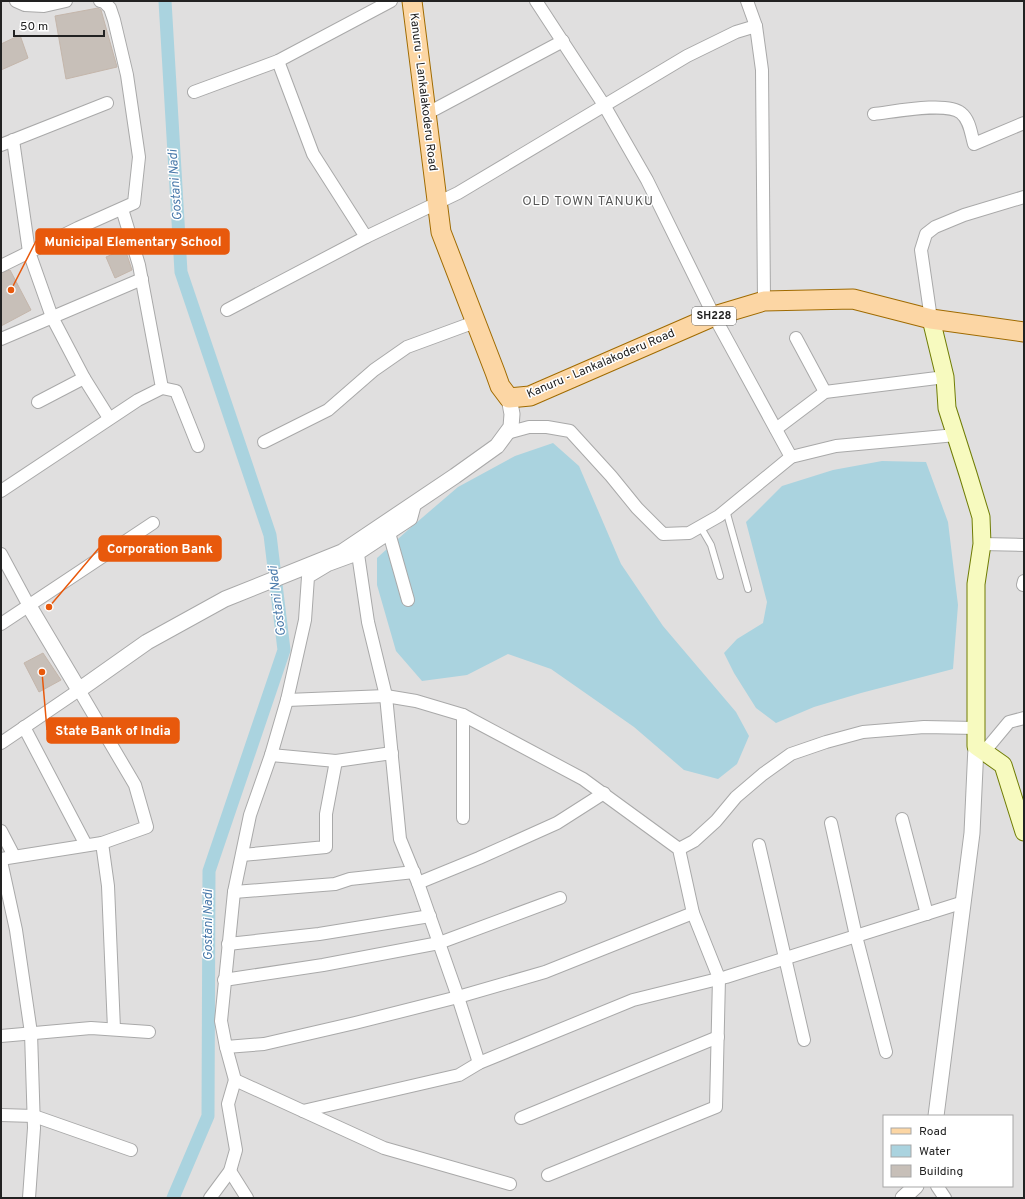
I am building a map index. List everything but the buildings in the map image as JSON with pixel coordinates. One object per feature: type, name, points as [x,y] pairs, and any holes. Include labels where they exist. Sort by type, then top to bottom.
[{"type":"main road","name":"Kanuru - Lankalakoderu Road","points":[[412,1],[441,232],[500,386],[509,398],[530,396],[714,316],[764,301],[853,299],[931,319],[1024,332]]},
{"type":"main road","points":[[931,319],[945,377],[947,408],[981,517],[982,544],[976,584],[976,728],[980,749],[1002,765],[1024,832]]},
{"type":"street","points":[[16,1],[25,5],[44,6],[66,1]]},
{"type":"street","points":[[1,266],[78,228],[134,203],[138,157],[127,75],[110,8],[104,2],[100,1]]},
{"type":"street","points":[[194,92],[278,61],[391,1]]},
{"type":"street","points":[[536,1],[604,105],[646,180],[714,316],[791,457]]},
{"type":"street","points":[[747,1],[756,26],[762,70],[764,301]]},
{"type":"street","points":[[227,310],[366,238],[458,193],[687,56],[736,32],[756,26]]},
{"type":"street","points":[[426,114],[563,41]]},
{"type":"street","points":[[278,61],[313,154],[366,238]]},
{"type":"street","points":[[1,145],[106,103]]},
{"type":"street","points":[[874,114],[932,107],[951,108],[961,112],[967,119],[974,144],[1024,123]]},
{"type":"street","points":[[13,140],[29,252],[52,317],[84,378],[109,418]]},
{"type":"street","points":[[931,319],[921,250],[926,234],[934,227],[964,215],[1024,197]]},
{"type":"street","points":[[122,209],[142,279],[162,388]]},
{"type":"street","points":[[1,339],[142,279]]},
{"type":"street","points":[[264,442],[328,410],[374,370],[407,347],[475,322]]},
{"type":"street","points":[[796,338],[825,392]]},
{"type":"street","points":[[776,429],[825,392],[945,377]]},
{"type":"street","points":[[38,402],[84,378]]},
{"type":"street","points":[[1,491],[109,418],[138,400],[162,388],[176,391],[198,446]]},
{"type":"street","points":[[1,743],[147,642],[225,599],[342,552],[415,504],[497,446],[511,428],[512,414],[509,398]]},
{"type":"street","points":[[507,433],[529,427],[547,427],[570,431],[637,508],[663,534],[689,533],[719,516],[791,457],[836,446],[956,435]]},
{"type":"street","points":[[210,1198],[230,1171],[236,1150],[228,1104],[235,1080],[221,1021],[234,892],[250,815],[271,754],[287,700],[305,620],[308,577],[328,565],[358,554],[411,519],[415,504]]},
{"type":"street","points":[[1,624],[153,523]]},
{"type":"street","points":[[389,533],[408,600]]},
{"type":"street","points":[[982,544],[1024,545]]},
{"type":"street","points":[[1,554],[29,606],[135,785],[147,827],[102,843],[14,856],[1,860],[16,930],[31,1033],[34,1128],[29,1198]]},
{"type":"street","points":[[358,554],[368,622],[386,696],[400,839],[430,916],[479,1063]]},
{"type":"street","points":[[287,700],[386,696],[416,701],[462,715],[583,780],[604,793],[679,849],[693,913],[719,978],[716,1107],[548,1175]]},
{"type":"street","points":[[462,715],[463,818]]},
{"type":"street","points":[[936,1115],[964,902],[980,749],[1009,722],[1024,718]]},
{"type":"street","points":[[24,727],[86,845]]},
{"type":"street","points":[[679,849],[694,841],[716,821],[736,797],[763,774],[791,754],[826,742],[863,732],[924,727],[976,728]]},
{"type":"street","points":[[271,754],[336,761],[392,752]]},
{"type":"street","points":[[242,855],[326,847],[326,814],[336,761]]},
{"type":"street","points":[[234,892],[334,884],[350,879],[416,877],[479,858],[557,823],[604,793]]},
{"type":"street","points":[[902,819],[927,914]]},
{"type":"street","points":[[831,823],[856,936],[886,1052]]},
{"type":"street","points":[[1,831],[14,856]]},
{"type":"street","points":[[102,843],[108,886],[114,1029]]},
{"type":"street","points":[[759,845],[804,1040]]},
{"type":"street","points":[[224,980],[323,965],[439,943],[560,898]]},
{"type":"street","points":[[303,1111],[459,1075],[479,1063],[633,1000],[719,978],[964,902]]},
{"type":"street","points":[[226,1047],[264,1044],[458,997],[545,972],[693,913]]},
{"type":"street","points":[[228,944],[319,934],[430,916]]},
{"type":"street","points":[[1,1036],[91,1028],[149,1032]]},
{"type":"street","points":[[522,1118],[718,1037]]},
{"type":"street","points":[[235,1080],[384,1148],[510,1184]]},
{"type":"street","points":[[1,1115],[34,1116],[131,1150]]},
{"type":"street","points":[[230,1171],[247,1198]]},
{"type":"street","points":[[903,1198],[915,1187]]},
{"type":"street","points":[[938,1187],[945,1198]]},
{"type":"lane","points":[[726,510],[748,589]]},
{"type":"lane","points":[[700,526],[711,545],[720,576]]},
{"type":"shaded area","points":[[1,1],[1024,1],[1024,1198],[1,1198]]},
{"type":"water","points":[[553,443],[579,466],[621,564],[663,626],[736,712],[749,736],[737,764],[718,779],[684,770],[634,727],[551,669],[508,654],[467,675],[422,681],[396,651],[377,585],[377,558],[458,487],[515,456]]},
{"type":"water","points":[[882,461],[926,462],[948,522],[958,605],[953,669],[814,707],[776,723],[756,708],[734,673],[724,653],[737,639],[763,623],[767,602],[746,522],[782,486],[833,470]]},
{"type":"waterway","name":"Gostani Nadi","points":[[165,1],[181,272],[270,535],[284,650],[209,871],[208,1116],[173,1198]]},
{"type":"place","name":"Municipal Elementary School","points":[[11,290]]},
{"type":"place","name":"Corporation Bank","points":[[49,607]]},
{"type":"place","name":"State Bank of India","points":[[42,672]]},
{"type":"district","name":"OLD TOWN TANUKU","points":[[588,202]]}]
